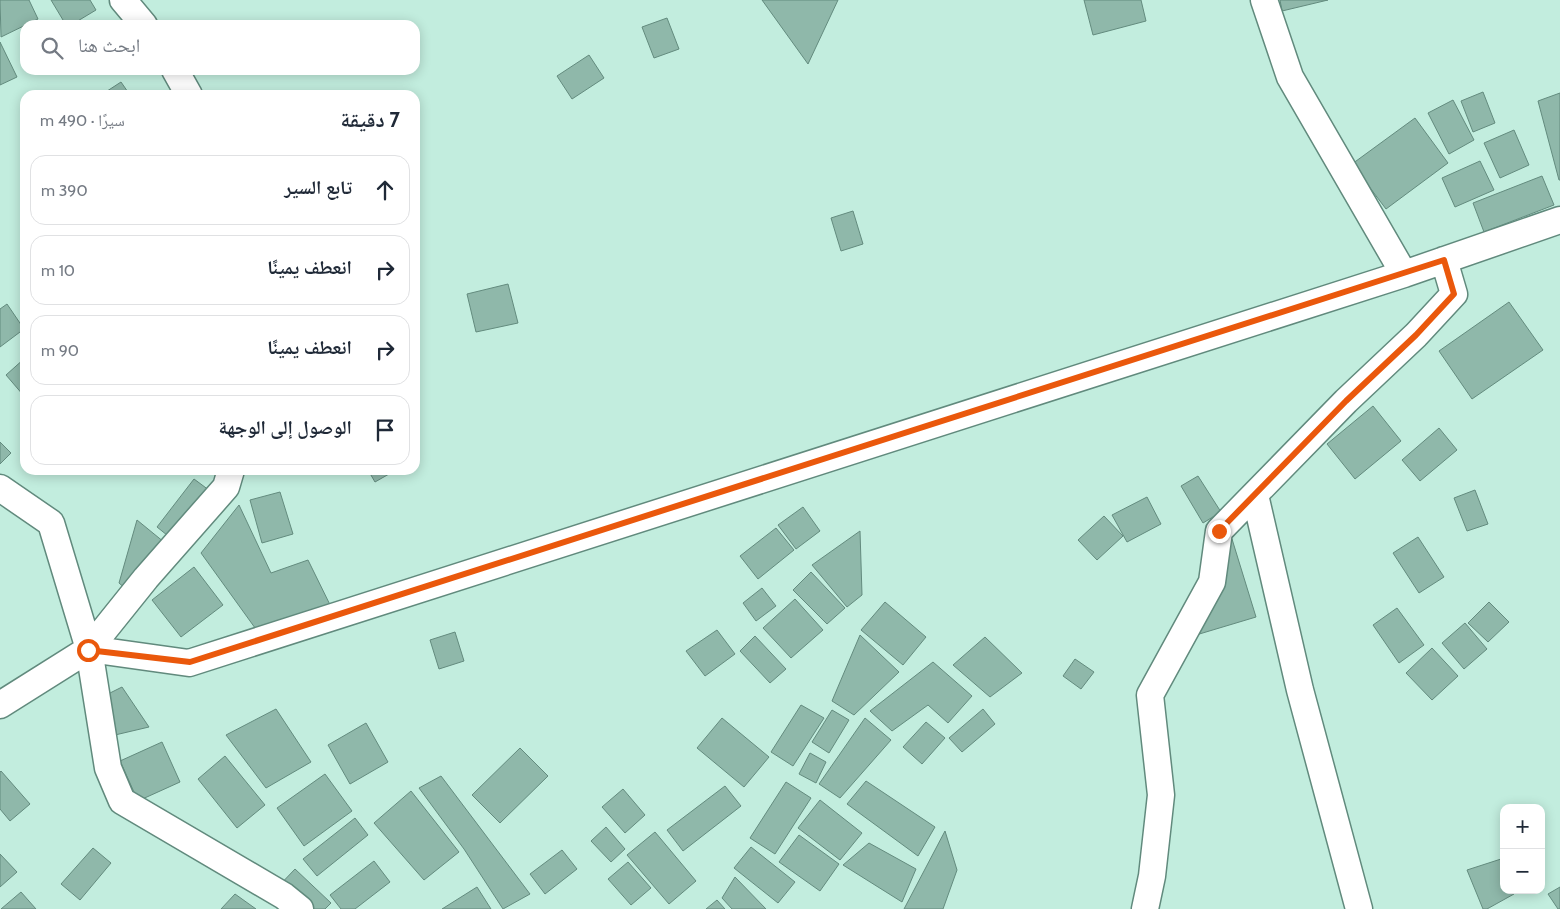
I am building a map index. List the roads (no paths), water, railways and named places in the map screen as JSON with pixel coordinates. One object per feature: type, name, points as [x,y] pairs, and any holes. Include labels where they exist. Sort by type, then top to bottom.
[{"type":"street","points":[[123,0],[140,20]]},
{"type":"street","points":[[1264,0],[1290,76],[1404,274]]},
{"type":"street","points":[[178,75],[186,90]]},
{"type":"street","points":[[88,650],[190,662],[1404,274],[1560,220]]},
{"type":"street","points":[[1145,909],[1152,876],[1161,795],[1150,695],[1212,582],[1219,531],[1346,401],[1416,335],[1454,294],[1444,260]]},
{"type":"street","points":[[0,705],[88,650],[146,578],[226,487],[230,475]]},
{"type":"street","points":[[0,488],[50,523],[88,650],[108,768],[122,801],[284,896],[300,909]]},
{"type":"street","points":[[1255,495],[1300,690],[1359,909]]}]
